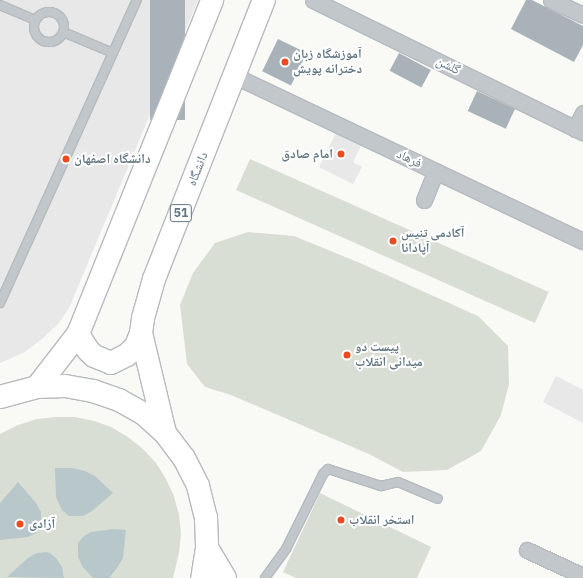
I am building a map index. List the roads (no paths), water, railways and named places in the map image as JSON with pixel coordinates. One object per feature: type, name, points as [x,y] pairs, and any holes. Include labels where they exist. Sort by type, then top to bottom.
[{"type":"main road","points":[[37,387],[78,334],[212,0]]},
{"type":"main road","name":"دانشگاه","points":[[165,433],[141,333],[143,318],[154,279],[264,0]]},
{"type":"main road","points":[[78,334],[88,350],[94,356],[111,363],[127,355],[136,346],[141,333]]},
{"type":"main road","points":[[0,397],[37,387],[65,386],[93,391],[119,400],[138,411],[165,433],[184,458],[198,486],[206,517],[207,548],[202,578]]},
{"type":"main road","points":[[207,548],[225,578]]},
{"type":"street","name":"گلشن","points":[[313,0],[579,131]]},
{"type":"street","points":[[551,0],[583,15]]},
{"type":"street","name":"فرهاد","points":[[235,76],[583,241]]},
{"type":"street","points":[[579,131],[583,113]]},
{"type":"street","points":[[424,200],[436,172]]},
{"type":"street","points":[[527,550],[583,576]]},
{"type":"lane","points":[[0,303],[138,0]]},
{"type":"lane","points":[[0,5],[35,20]]},
{"type":"lane","points":[[43,13],[54,13],[61,18],[63,32],[54,41],[44,42],[34,32],[35,20],[43,13]]},
{"type":"lane","points":[[63,32],[113,52]]},
{"type":"lane","points":[[264,578],[286,549],[323,474],[328,469],[381,486],[398,482],[438,499]]},
{"type":"place","name":"آموزشگاه زبان دخترانه پویش","points":[[285,62]]},
{"type":"place","name":"امام صادق","points":[[341,154]]},
{"type":"place","name":"دانشگاه اصفهان","points":[[66,159]]},
{"type":"place","name":"آکادمی تنیس آپادانا","points":[[393,241]]},
{"type":"place","name":"پیست دو میدانی انقلاب","points":[[347,355]]},
{"type":"place","name":"استخر انقلاب","points":[[341,520]]},
{"type":"place","name":"آزادی","points":[[20,524]]}]
